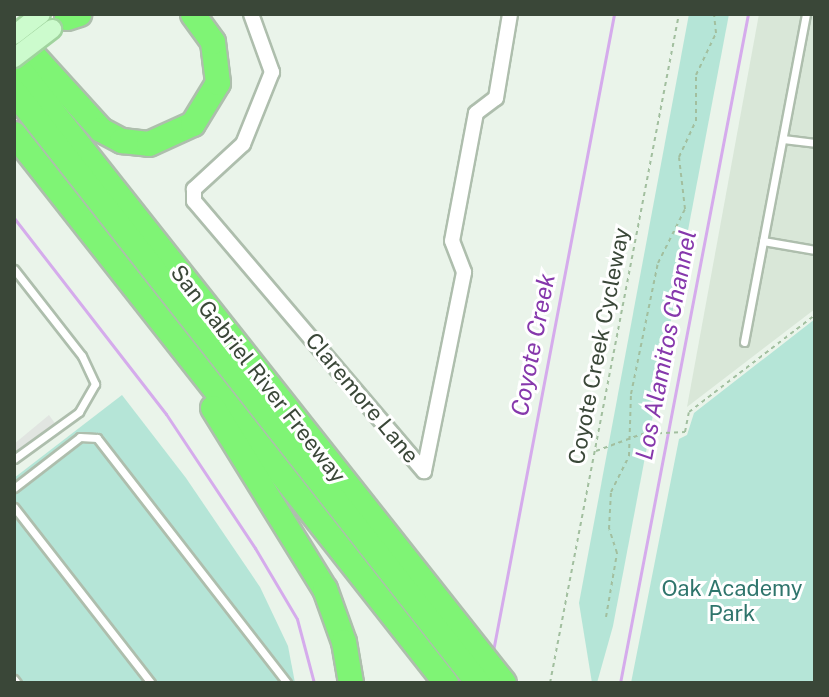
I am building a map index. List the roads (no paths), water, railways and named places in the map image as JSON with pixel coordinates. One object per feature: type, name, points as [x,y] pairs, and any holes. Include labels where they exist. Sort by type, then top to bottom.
[{"type":"highway","points":[[14,35],[101,130],[122,141],[149,144],[193,124],[218,83],[213,42],[193,14]]},
{"type":"highway","name":"San Gabriel River Freeway","points":[[14,60],[430,593],[504,683]]},
{"type":"highway","points":[[14,92],[422,631],[478,683]]},
{"type":"highway","points":[[14,107],[422,631],[467,683]]},
{"type":"highway","name":"San Gabriel River Freeway","points":[[14,134],[186,356],[422,631],[446,683]]},
{"type":"highway","points":[[186,356],[227,435],[325,589],[344,642],[351,683]]},
{"type":"main road","points":[[14,35],[60,19]]},
{"type":"main road","points":[[14,60],[60,19]]},
{"type":"street","name":"Claremore Lane","points":[[251,14],[272,72],[243,144],[194,189],[194,201],[424,471],[464,272],[452,241],[476,113],[496,98],[510,14]]},
{"type":"lane","points":[[744,342],[806,14]]},
{"type":"lane","points":[[783,139],[815,143]]},
{"type":"lane","points":[[763,241],[815,250]]},
{"type":"lane","points":[[14,269],[82,356],[95,384],[79,412],[14,459]]},
{"type":"lane","points":[[14,488],[80,437],[97,438],[287,683]]},
{"type":"lane","points":[[14,507],[151,683]]},
{"type":"waterway","name":"Coyote Creek","points":[[493,651],[614,14]]},
{"type":"waterway","name":"Los Alamitos Channel","points":[[620,683],[748,14]]},
{"type":"waterway","points":[[14,218],[166,414],[255,548],[297,619],[314,683]]},
{"type":"park label","name":"Oak Academy Park","points":[[732,600]]}]
